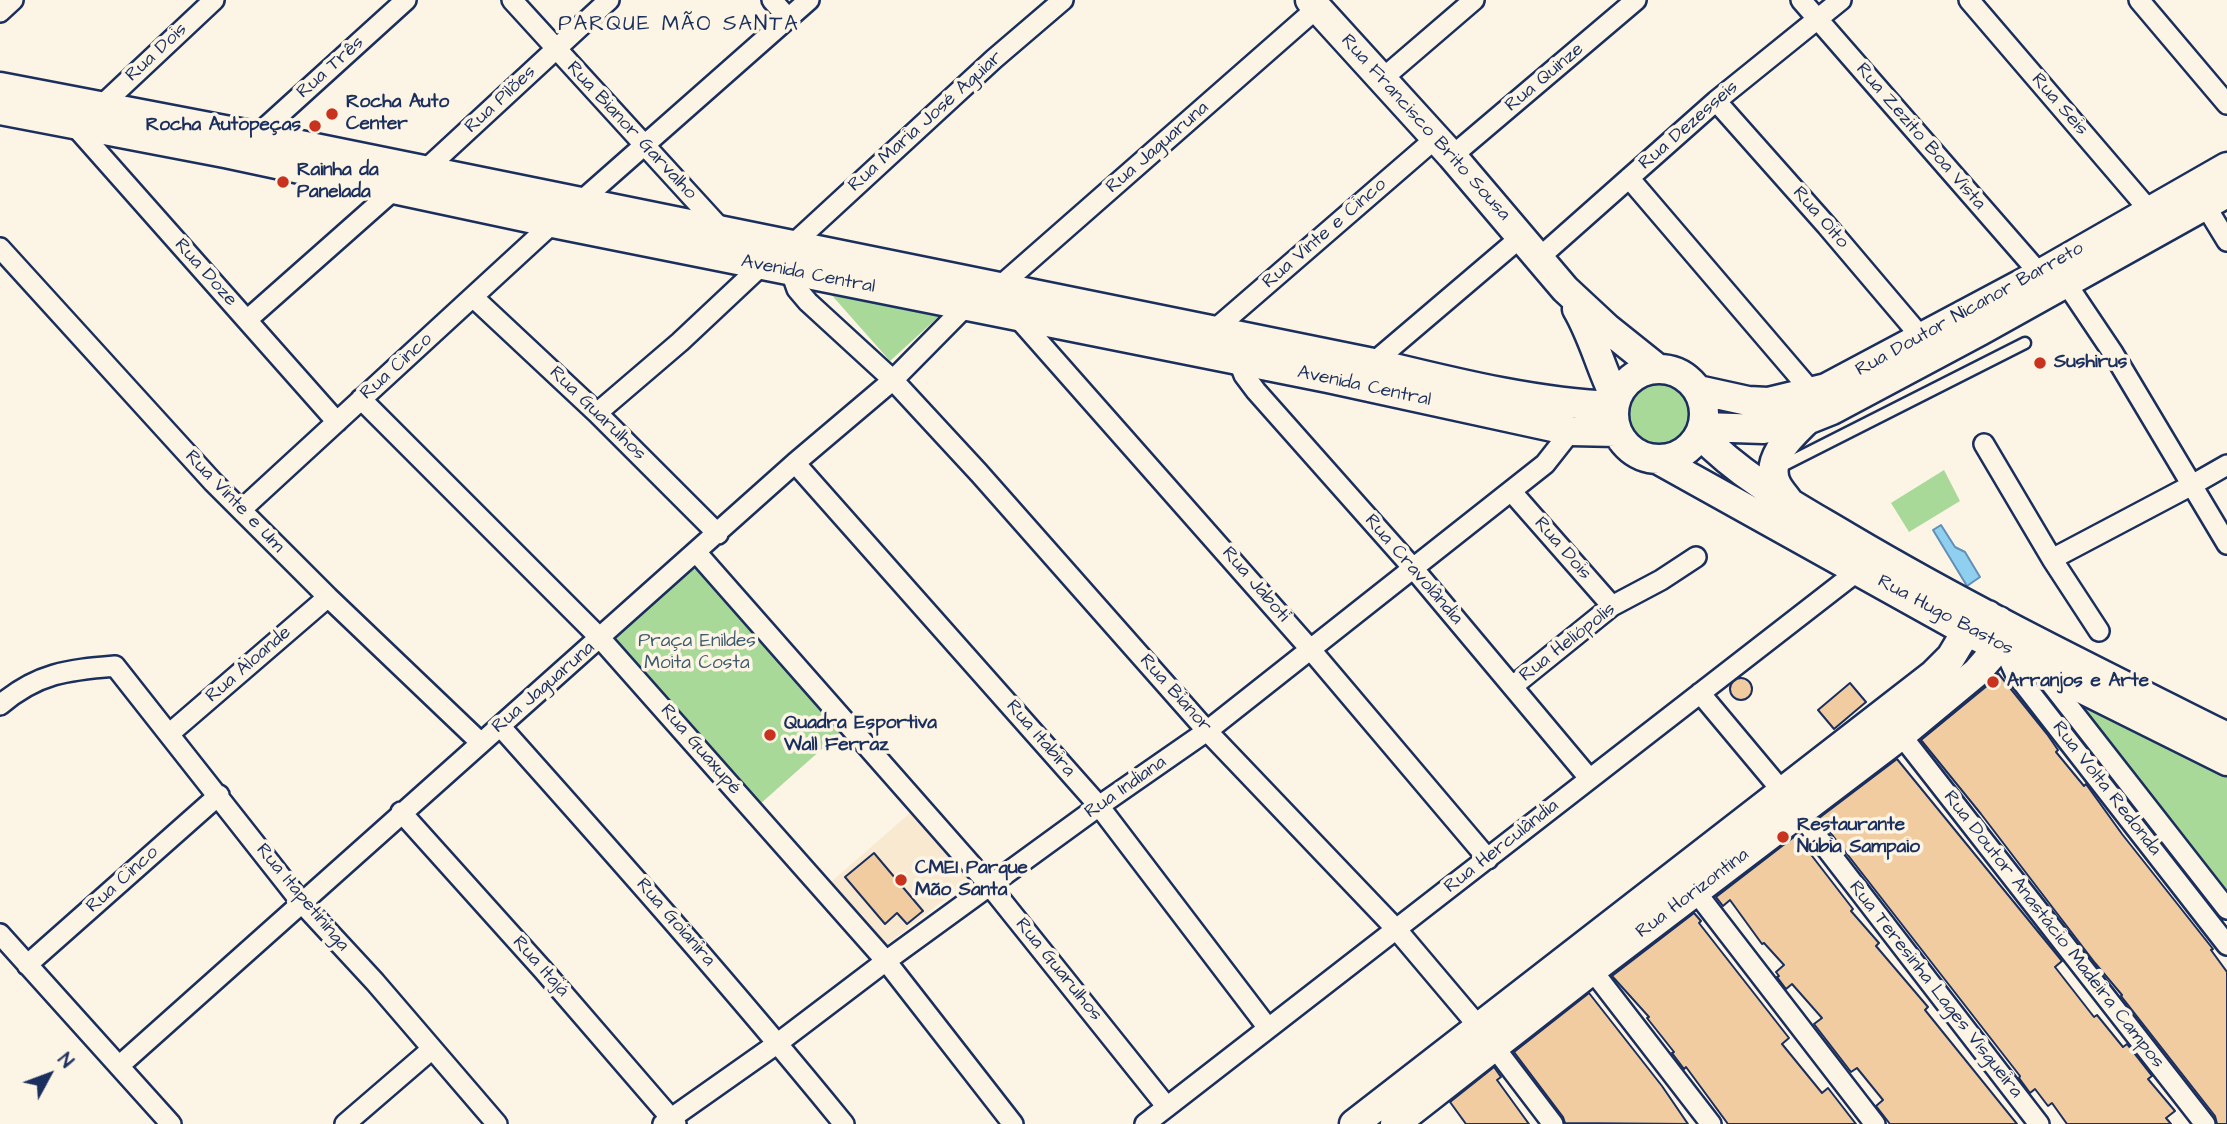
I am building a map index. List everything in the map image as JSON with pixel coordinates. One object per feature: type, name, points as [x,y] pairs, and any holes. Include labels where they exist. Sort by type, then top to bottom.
[{"type":"main road","name":"Rua Francisco Brito Sousa","points":[[1313,4],[1444,147],[1565,289]]},
{"type":"main road","name":"Avenida Central","points":[[0,87],[100,107],[186,134],[395,189],[553,223],[762,265],[791,259],[998,288],[1213,331],[1330,367],[1572,431],[1616,412]]},
{"type":"main road","name":"Avenida Central","points":[[0,110],[73,124],[186,134],[256,136],[723,231],[791,259],[1017,317],[1239,362],[1330,367],[1373,363],[1452,382],[1616,412]]},
{"type":"main road","name":"Rua Doutor Nicanor Barreto","points":[[1698,390],[1748,401],[1768,402],[1812,392],[1840,381],[1922,338],[2053,278],[2149,210],[2221,184]]},
{"type":"main road","name":"Rua Doutor Nicanor Barreto","points":[[1701,430],[1763,429],[1807,420],[1853,400],[2053,278],[2221,184]]},
{"type":"main road","points":[[1565,289],[1608,329],[1658,369]]},
{"type":"main road","points":[[1565,289],[1584,322],[1616,412],[1634,452],[1659,460],[1683,453],[1693,445],[1701,430],[1703,404],[1698,390],[1687,379],[1674,371],[1658,369],[1644,371],[1632,377],[1623,387],[1616,412]]},
{"type":"main road","points":[[1789,502],[1775,482],[1773,470],[1780,450],[1807,420]]},
{"type":"main road","points":[[1701,430],[1745,475],[2003,634],[2227,737]]},
{"type":"main road","name":"Rua Hugo Bastos","points":[[1659,460],[1859,570],[2003,634],[2044,669],[2227,761]]},
{"type":"main road","name":"Rua Horizontina","points":[[1354,1124],[1592,970],[1696,892],[1790,802],[1951,657],[2003,634]]},
{"type":"main road","name":"Rua Horizontina","points":[[1395,1124],[1486,1037],[1790,802],[1901,735],[1977,672],[1990,657],[2003,634]]},
{"type":"street","points":[[0,12],[13,0]]},
{"type":"street","name":"Rua Dois","points":[[100,107],[214,0]]},
{"type":"street","name":"Rua Três","points":[[256,136],[406,0]]},
{"type":"street","name":"Rua Bianor Garvalho","points":[[512,0],[723,231]]},
{"type":"street","name":"Rua Pilões","points":[[424,171],[609,0]]},
{"type":"street","points":[[772,0],[788,18]]},
{"type":"street","points":[[580,202],[809,0]]},
{"type":"street","name":"Rua Maria José Aguiar","points":[[791,259],[994,59],[1063,0]]},
{"type":"street","points":[[1382,79],[1474,0]]},
{"type":"street","name":"Rua Quinze","points":[[1444,147],[1636,0]]},
{"type":"street","name":"Rua Zezito Boa Vista","points":[[1801,0],[2053,278],[2113,353],[2227,544]]},
{"type":"street","name":"Rua Dezesseis","points":[[1540,257],[1716,101],[1841,0]]},
{"type":"street","name":"Rua Seis","points":[[1969,0],[2149,210]]},
{"type":"street","points":[[2139,0],[2227,104]]},
{"type":"street","name":"Rua Jaguaruna","points":[[998,288],[1313,4]]},
{"type":"street","name":"Rua Oito","points":[[1716,101],[1922,338]]},
{"type":"street","name":"Rua Doze","points":[[73,124],[337,422]]},
{"type":"street","name":"Rua Vinte e Cinco","points":[[1213,331],[1444,147]]},
{"type":"street","points":[[1629,178],[1812,392]]},
{"type":"street","points":[[2221,184],[2227,241]]},
{"type":"street","points":[[247,320],[395,189]]},
{"type":"street","name":"Rua Cinco","points":[[241,510],[553,223]]},
{"type":"street","points":[[1373,363],[1521,236]]},
{"type":"street","name":"Rua Vinte e Um","points":[[0,248],[241,510],[481,743]]},
{"type":"street","name":"Rua Bianor","points":[[791,259],[797,289],[808,302],[893,380],[1207,731],[1397,930],[1486,1037],[1553,1124]]},
{"type":"street","points":[[597,413],[680,342],[762,265]]},
{"type":"street","name":"Rua Guarulhos","points":[[473,297],[597,413],[718,534]]},
{"type":"street","name":"Rua Jaguaruna","points":[[119,1066],[401,812],[795,463],[893,380],[966,306]]},
{"type":"street","name":"Rua Jaboti","points":[[1017,317],[1311,650],[1488,859]]},
{"type":"street","name":"Rua Cravolândia","points":[[1239,362],[1244,375],[1256,391],[1413,568],[1589,778]]},
{"type":"street","name":"Rua Guaxupé","points":[[361,399],[600,638],[886,961],[1013,1124]]},
{"type":"street","name":"Rua Indiana","points":[[670,1122],[886,961],[1207,731],[1511,491],[1556,453],[1572,431]]},
{"type":"street","points":[[1984,444],[2098,631]]},
{"type":"street","name":"Rua Itabira","points":[[795,463],[1099,806],[1268,1028]]},
{"type":"street","points":[[2052,559],[2227,465]]},
{"type":"street","name":"Rua Dois","points":[[1511,491],[1612,606]]},
{"type":"street","name":"Rua Guarulhos","points":[[696,552],[990,886],[1167,1107]]},
{"type":"street","name":"Rua Heliópolis","points":[[1513,686],[1612,606],[1661,580],[1696,557]]},
{"type":"street","name":"Rua Herculândia","points":[[1145,1124],[1859,570]]},
{"type":"street","name":"Rua Aloande","points":[[169,734],[328,597]]},
{"type":"street","name":"Rua Volta Redonda","points":[[2003,634],[2015,673],[2227,945]]},
{"type":"street","name":"Rua Itapetininga","points":[[0,705],[18,690],[44,677],[68,670],[115,666],[301,902],[376,982],[497,1124]]},
{"type":"street","points":[[2044,669],[2052,685],[2227,909]]},
{"type":"street","name":"Rua Teresinha Lages Visgueira","points":[[1700,693],[1790,802],[2039,1124]]},
{"type":"street","name":"Rua Goianira","points":[[500,726],[644,887],[844,1124]]},
{"type":"street","name":"Rua Doutor Anastácio Madeira Campos","points":[[1901,735],[2205,1124]]},
{"type":"street","name":"Rua Cinco","points":[[27,965],[219,795]]},
{"type":"street","name":"Rua Itajá","points":[[401,812],[542,970],[670,1122]]},
{"type":"street","points":[[1696,892],[1875,1124]]},
{"type":"street","points":[[0,934],[171,1124]]},
{"type":"street","points":[[1592,970],[1711,1124]]},
{"type":"street","points":[[345,1124],[432,1049]]},
{"type":"lane","points":[[1773,470],[2025,343]]},
{"type":"shaded area","name":"CMEI Parque Mão Santa","points":[[910,813],[972,878],[886,945],[831,882]]},
{"type":"green space","points":[[821,283],[947,309],[890,361]]},
{"type":"green space","points":[[1660,379],[1680,385],[1690,395],[1696,415],[1690,435],[1680,445],[1660,451],[1640,445],[1630,435],[1624,415],[1630,395],[1640,385]]},
{"type":"green space","points":[[1944,470],[1960,501],[1909,532],[1891,503]]},
{"type":"green space","name":"Praça Enildes Moita Costa","points":[[693,564],[841,732],[759,805],[610,637]]},
{"type":"green space","points":[[2066,693],[2227,777],[2227,900]]},
{"type":"water","points":[[1941,525],[1955,547],[1965,552],[1980,577],[1967,586],[1933,530]]},
{"type":"building","points":[[1998,673],[2047,734],[2058,750],[2056,752],[2084,786],[2086,784],[2213,949],[2211,950],[2227,972],[2227,1124],[2217,1124],[2215,1116],[2122,995],[1921,740],[1988,685]]},
{"type":"building","points":[[1741,678],[1749,681],[1752,689],[1749,697],[1741,700],[1733,697],[1730,689],[1733,681]]},
{"type":"building","points":[[1850,683],[1866,702],[1834,729],[1818,710]]},
{"type":"building","points":[[1897,759],[2062,961],[2055,967],[2094,1017],[2097,1015],[2123,1047],[2127,1044],[2152,1076],[2148,1079],[2175,1111],[2166,1118],[2171,1124],[2067,1124],[2052,1103],[2048,1106],[2035,1089],[2030,1093],[2020,1076],[1819,818]]},
{"type":"building","points":[[1799,833],[1805,841],[1802,843],[1853,909],[1851,911],[1879,943],[1876,946],[1928,1007],[1925,1010],[2017,1124],[1890,1124],[1876,1106],[1883,1100],[1857,1068],[1851,1072],[1814,1024],[1822,1018],[1792,984],[1786,989],[1777,977],[1779,976],[1776,972],[1784,965],[1764,943],[1762,944],[1730,900],[1723,906],[1716,897]]},
{"type":"building","points":[[874,853],[923,911],[907,924],[897,913],[885,924],[845,877]]},
{"type":"building","points":[[1694,913],[1789,1038],[1782,1044],[1822,1093],[1828,1088],[1856,1124],[1728,1124],[1686,1067],[1684,1069],[1672,1053],[1674,1052],[1647,1018],[1649,1017],[1612,976]]},
{"type":"building","points":[[1589,993],[1662,1086],[1688,1124],[1565,1123],[1514,1052]]},
{"type":"building","points":[[1494,1067],[1501,1077],[1497,1080],[1529,1124],[1466,1124],[1450,1102]]},
{"type":"place","name":"Rocha Auto Center","points":[[332,114]]},
{"type":"place","name":"Rocha Autopeças","points":[[315,126]]},
{"type":"place","name":"Rainha da Panelada","points":[[283,182]]},
{"type":"place","name":"Sushirus","points":[[2040,363]]},
{"type":"place","name":"Arranjos e Arte","points":[[1993,682]]},
{"type":"place","name":"Quadra Esportiva Wall Ferraz","points":[[770,735]]},
{"type":"place","name":"Restaurante Núbia Sampaio","points":[[1783,837]]},
{"type":"place","name":"CMEI Parque Mão Santa","points":[[901,880]]},
{"type":"district","name":"PARQUE MÃO SANTA","points":[[679,26]]}]
